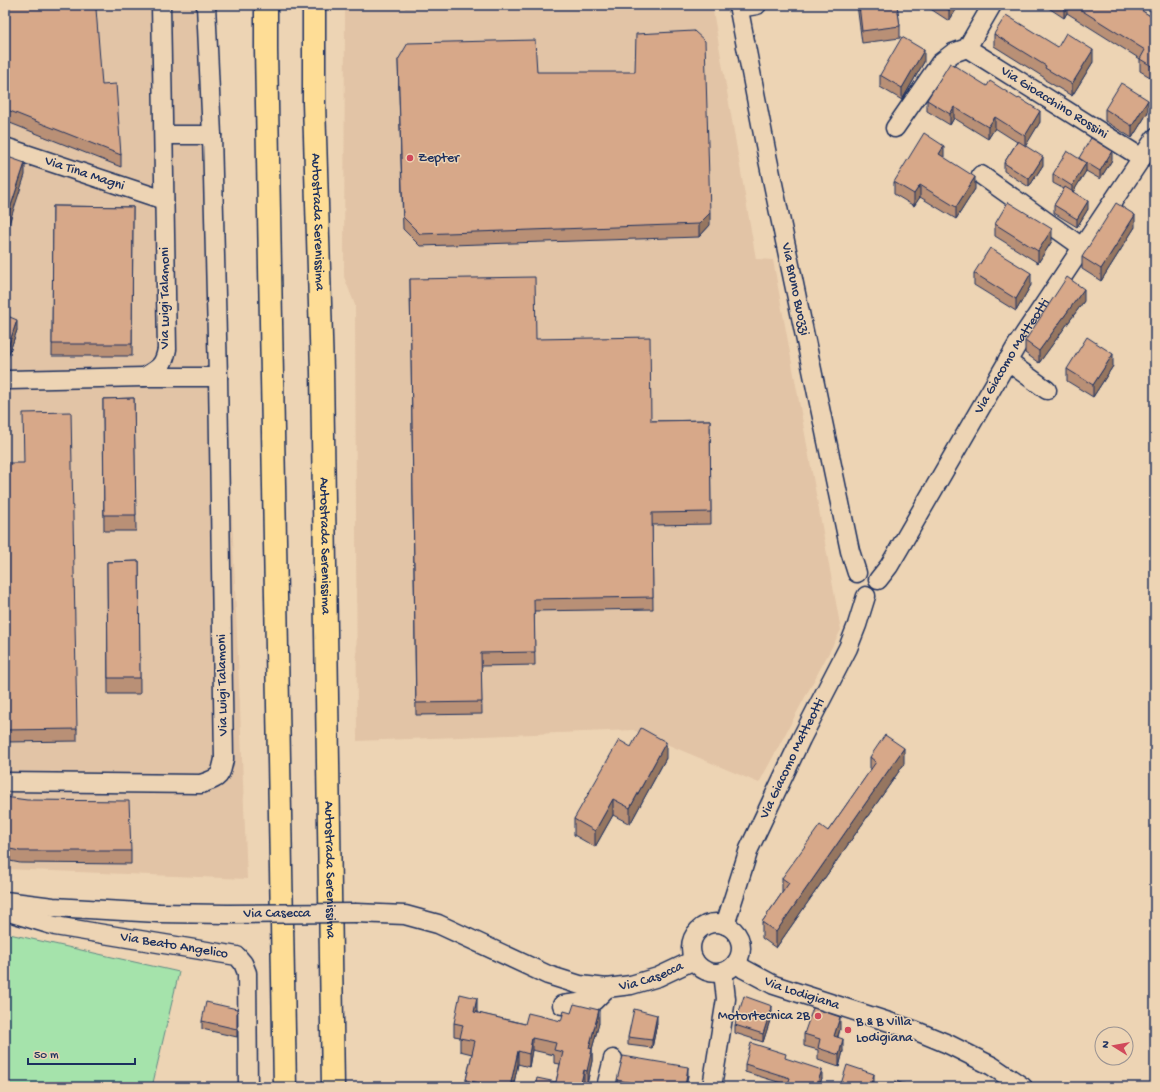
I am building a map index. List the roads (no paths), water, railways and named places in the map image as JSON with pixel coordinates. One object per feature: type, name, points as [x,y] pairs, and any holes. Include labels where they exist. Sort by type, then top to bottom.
[{"type":"highway","points":[[266,5],[285,1087]]},
{"type":"highway","name":"Autostrada Serenissima","points":[[314,5],[314,103],[322,378],[333,1087]]},
{"type":"street","name":"Via Luigi Talamoni","points":[[144,377],[157,369],[165,360],[167,348],[161,5]]},
{"type":"street","name":"Via Luigi Talamoni","points":[[5,782],[202,784],[215,779],[221,773],[224,759],[218,377],[212,134],[206,5]]},
{"type":"street","points":[[738,6],[757,5]]},
{"type":"street","points":[[895,128],[940,63],[952,53],[967,48],[992,5]]},
{"type":"street","points":[[1142,5],[1155,13]]},
{"type":"street","name":"Via Bruno Buozzi","points":[[738,6],[768,160],[850,551],[857,573]]},
{"type":"street","name":"Via Gioacchino Rossini","points":[[967,48],[1151,146]]},
{"type":"street","points":[[164,135],[212,134]]},
{"type":"street","name":"Via Giacomo Matteotti","points":[[726,925],[749,849],[801,739],[848,648],[866,596],[875,591],[878,580],[896,555],[1017,345],[1151,146]]},
{"type":"street","name":"Via Tina Magni","points":[[5,147],[164,200]]},
{"type":"street","points":[[981,175],[1082,247]]},
{"type":"street","points":[[1007,361],[1047,390]]},
{"type":"street","points":[[6,384],[144,377],[218,377]]},
{"type":"street","points":[[866,596],[858,593],[854,588],[853,580],[857,573],[863,570],[869,571],[875,574],[878,580]]},
{"type":"street","name":"Via Casecca","points":[[5,901],[52,907],[158,913],[356,913],[405,915],[438,924],[548,975],[580,984],[607,988],[631,985],[651,979],[694,960]]},
{"type":"street","name":"Via Beato Angelico","points":[[5,911],[55,926],[237,956],[243,963],[247,973],[248,1087]]},
{"type":"street","name":"Via Casecca","points":[[726,925],[718,923],[703,926],[693,938],[691,953],[699,967],[706,972],[715,973],[730,968]]},
{"type":"street","points":[[712,1087],[730,968],[740,954],[741,946],[738,937],[733,930],[726,925]]},
{"type":"street","name":"Via Lodigiana","points":[[730,968],[744,969],[774,985],[935,1038],[992,1066],[1023,1087]]},
{"type":"street","name":"Via Casecca","points":[[562,1005],[594,1001],[607,988]]},
{"type":"street","points":[[606,1087],[613,1060]]},
{"type":"place","name":"Zepter","points":[[410,158]]},
{"type":"place","name":"Motortecnica 2B","points":[[818,1016]]},
{"type":"place","name":"B & B Villa Lodigiana","points":[[848,1030]]}]
